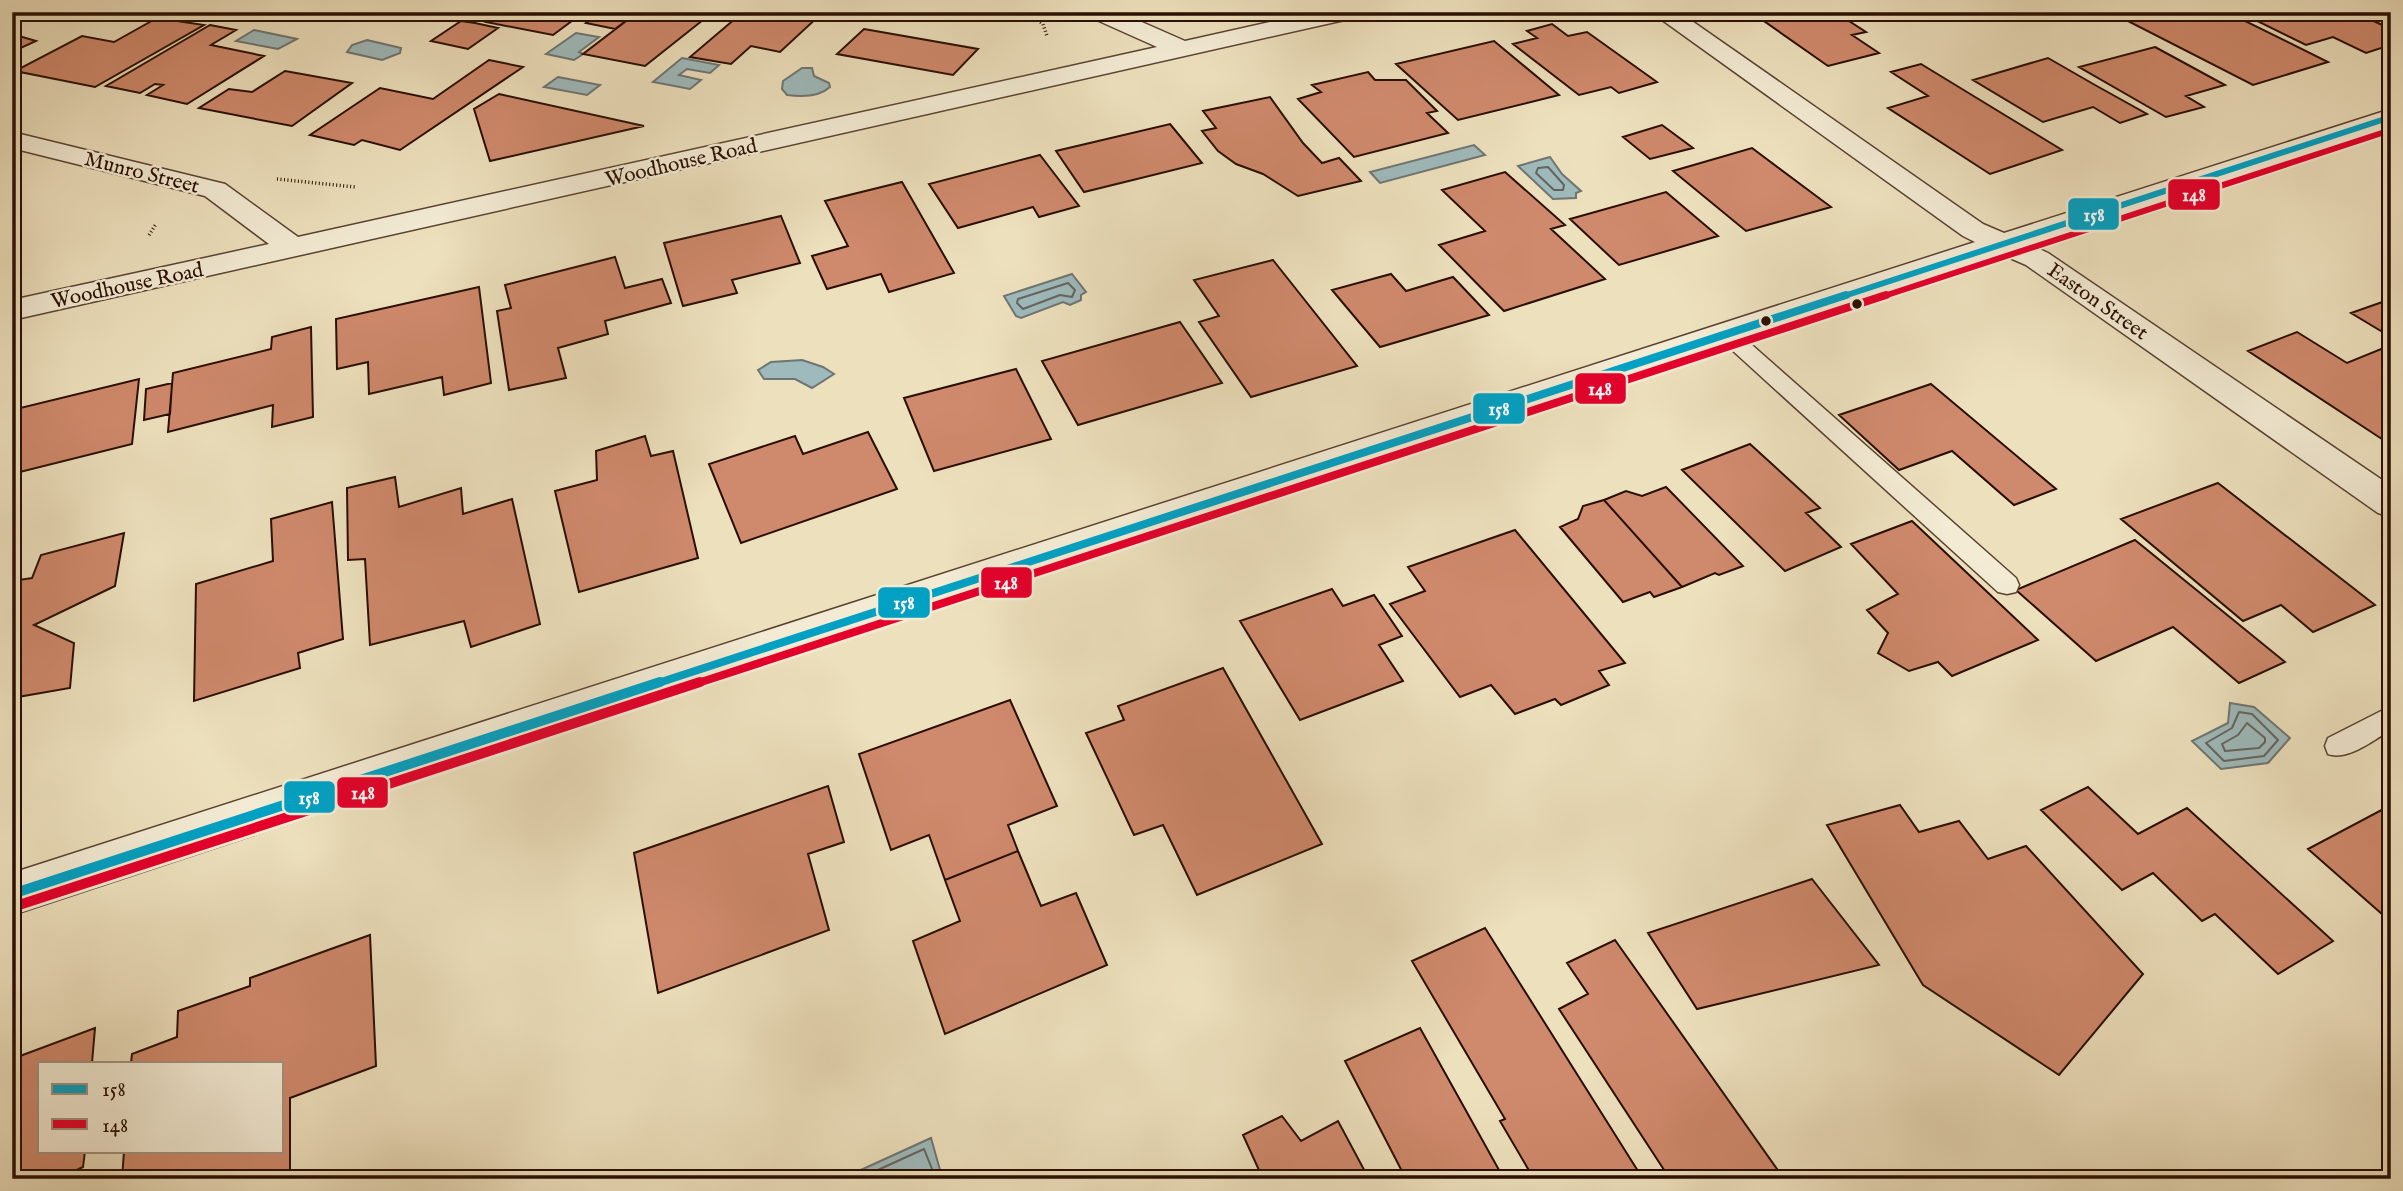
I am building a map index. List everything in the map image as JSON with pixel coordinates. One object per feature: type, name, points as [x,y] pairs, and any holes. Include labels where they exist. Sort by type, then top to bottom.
[{"type":"street","points":[[1098,12],[1180,48]]},
{"type":"street","name":"Woodhouse Road","points":[[12,310],[1349,12]]},
{"type":"street","name":"Easton Street","points":[[1662,12],[1973,230],[2037,259],[2391,504]]},
{"type":"street","points":[[12,894],[2391,117]]},
{"type":"street","name":"Munro Street","points":[[12,140],[215,190],[295,249]]},
{"type":"lane","points":[[1728,335],[2007,585]]},
{"type":"lane","points":[[2338,746],[2391,718]]},
{"type":"water","points":[[254,30],[297,39],[278,49],[236,41]]},
{"type":"water","points":[[576,33],[599,37],[579,52],[583,54],[574,60],[546,54]]},
{"type":"water","points":[[367,40],[401,48],[400,53],[382,60],[347,52],[352,45]]},
{"type":"water","points":[[682,58],[719,65],[710,73],[687,69],[679,75],[701,80],[690,89],[653,82]]},
{"type":"water","points":[[802,68],[812,68],[814,76],[829,83],[830,87],[810,96],[787,95],[782,89],[783,81]]},
{"type":"water","points":[[558,77],[600,85],[587,95],[544,87]]},
{"type":"water","points":[[1474,145],[1485,155],[1380,183],[1370,172]]},
{"type":"water","points":[[1550,157],[1562,174],[1581,191],[1576,193],[1576,198],[1553,199],[1518,166]]},
{"type":"water","points":[[1072,274],[1086,292],[1081,295],[1081,300],[1070,305],[1063,302],[1021,318],[1016,316],[1004,296]]},
{"type":"water","points":[[802,360],[834,374],[812,388],[795,379],[764,379],[758,370],[771,362]]},
{"type":"water","points":[[2230,703],[2254,707],[2290,738],[2268,763],[2221,769],[2192,741],[2228,723]]},
{"type":"water","points":[[931,1138],[942,1177],[939,1179],[841,1179]]},
{"type":"building","points":[[12,12],[36,12],[12,24]]},
{"type":"building","points":[[500,12],[584,12],[553,35],[486,22]]},
{"type":"building","points":[[602,12],[638,12],[615,29],[586,23]]},
{"type":"building","points":[[638,12],[713,12],[645,66],[583,54]]},
{"type":"building","points":[[743,12],[802,12],[820,15],[780,52],[751,46],[731,64],[690,57]]},
{"type":"building","points":[[1751,12],[1835,12],[1866,32],[1852,35],[1879,53],[1828,66]]},
{"type":"building","points":[[2137,12],[2201,12],[2208,16],[2227,12],[2328,62],[2253,85],[2120,17]]},
{"type":"building","points":[[2354,12],[2391,29],[2391,50],[2384,47],[2366,53],[2333,37],[2306,45],[2243,14]]},
{"type":"building","points":[[157,18],[204,25],[95,87],[15,71],[82,36],[114,42]]},
{"type":"building","points":[[461,21],[498,28],[468,49],[431,41]]},
{"type":"building","points":[[1552,24],[1568,36],[1587,32],[1657,82],[1619,93],[1611,87],[1579,95],[1513,44],[1537,38],[1527,31]]},
{"type":"building","points":[[210,25],[236,30],[211,45],[264,56],[187,104],[147,95],[163,85],[155,84],[140,93],[106,86]]},
{"type":"building","points":[[864,29],[978,49],[953,75],[837,54]]},
{"type":"building","points":[[12,34],[36,41],[12,52]]},
{"type":"building","points":[[1494,41],[1559,95],[1458,120],[1396,64]]},
{"type":"building","points":[[2155,47],[2225,85],[2186,96],[2204,107],[2166,117],[2079,67]]},
{"type":"building","points":[[2048,58],[2147,114],[2120,123],[2093,107],[2043,122],[1973,80]]},
{"type":"building","points":[[489,60],[523,67],[400,150],[362,140],[354,145],[310,135],[380,88],[433,99]]},
{"type":"building","points":[[1921,64],[2062,150],[1990,174],[1888,108],[1928,96],[1891,72]]},
{"type":"building","points":[[285,71],[352,83],[292,126],[199,108],[229,89],[252,92]]},
{"type":"building","points":[[1368,72],[1375,80],[1406,80],[1437,111],[1427,113],[1448,133],[1354,157],[1298,99],[1321,92],[1312,85]]},
{"type":"building","points":[[499,94],[644,126],[490,161],[474,109]]},
{"type":"building","points":[[1270,97],[1303,143],[1322,163],[1339,158],[1361,181],[1298,196],[1263,174],[1236,164],[1218,151],[1202,131],[1216,128],[1203,111]]},
{"type":"building","points":[[1170,124],[1202,163],[1084,192],[1056,151]]},
{"type":"building","points":[[1662,125],[1693,148],[1650,159],[1623,137]]},
{"type":"building","points":[[1752,148],[1831,207],[1746,231],[1673,171]]},
{"type":"building","points":[[1040,155],[1079,206],[1039,217],[1033,207],[958,228],[929,184]]},
{"type":"building","points":[[1505,172],[1565,225],[1551,229],[1605,279],[1504,311],[1439,245],[1485,231],[1442,190]]},
{"type":"building","points":[[902,182],[954,273],[889,292],[881,274],[827,289],[812,256],[848,246],[825,201]]},
{"type":"building","points":[[1666,192],[1718,236],[1619,265],[1570,219]]},
{"type":"building","points":[[781,216],[800,263],[732,280],[737,293],[683,306],[664,243]]},
{"type":"building","points":[[615,257],[625,288],[662,279],[671,303],[605,321],[608,334],[558,348],[566,378],[509,390],[497,311],[511,308],[505,285]]},
{"type":"building","points":[[1273,260],[1357,366],[1251,397],[1199,322],[1219,316],[1194,280]]},
{"type":"building","points":[[1391,274],[1406,291],[1453,277],[1489,315],[1380,347],[1332,290]]},
{"type":"building","points":[[479,287],[491,383],[444,395],[442,377],[369,394],[368,362],[337,369],[336,319]]},
{"type":"building","points":[[2391,299],[2391,337],[2351,313]]},
{"type":"building","points":[[1180,322],[1222,383],[1078,425],[1042,361]]},
{"type":"building","points":[[311,327],[313,417],[272,427],[273,405],[168,432],[173,373],[271,349],[272,337]]},
{"type":"building","points":[[2297,332],[2347,363],[2391,345],[2391,445],[2248,351]]},
{"type":"building","points":[[1016,369],[1051,439],[934,471],[904,398]]},
{"type":"building","points":[[139,379],[132,444],[12,474],[12,410]]},
{"type":"building","points":[[172,383],[170,414],[144,420],[146,389]]},
{"type":"building","points":[[1931,384],[2056,489],[2014,505],[1952,451],[1899,470],[1839,415]]},
{"type":"building","points":[[868,432],[897,489],[741,543],[709,464],[795,436],[803,454]]},
{"type":"building","points":[[645,436],[651,456],[673,451],[698,558],[579,592],[555,491],[597,480],[596,451]]},
{"type":"building","points":[[1750,444],[1820,508],[1806,513],[1841,547],[1785,571],[1682,470]]},
{"type":"building","points":[[395,477],[399,507],[461,488],[463,514],[512,499],[540,624],[471,647],[464,621],[370,645],[365,559],[348,560],[347,488]]},
{"type":"building","points":[[2218,483],[2375,605],[2313,632],[2281,605],[2243,621],[2121,519]]},
{"type":"building","points":[[1666,487],[1743,566],[1719,575],[1715,573],[1682,587],[1604,500],[1626,491],[1642,496]]},
{"type":"building","points":[[1604,500],[1682,587],[1654,597],[1650,592],[1623,602],[1560,527],[1578,519],[1583,506]]},
{"type":"building","points":[[332,502],[343,639],[298,653],[300,668],[194,701],[196,584],[273,561],[271,519]]},
{"type":"building","points":[[1912,521],[2038,640],[1952,676],[1938,662],[1909,671],[1878,653],[1888,633],[1867,610],[1898,594],[1851,544]]},
{"type":"building","points":[[1515,530],[1625,663],[1599,671],[1609,685],[1561,705],[1555,699],[1515,714],[1491,685],[1460,697],[1390,604],[1425,591],[1408,567]]},
{"type":"building","points":[[124,533],[115,586],[34,625],[74,643],[70,688],[12,698],[12,581],[32,578],[41,555]]},
{"type":"building","points":[[2135,540],[2285,662],[2239,683],[2173,627],[2096,661],[2016,590]]},
{"type":"building","points":[[1332,589],[1343,606],[1374,595],[1402,636],[1379,645],[1403,681],[1300,720],[1240,621]]},
{"type":"building","points":[[1223,668],[1322,844],[1197,895],[1163,825],[1134,835],[1086,733],[1124,720],[1118,706]]},
{"type":"building","points":[[1010,700],[1057,806],[1008,825],[1018,851],[945,880],[929,835],[891,850],[859,754]]},
{"type":"building","points":[[828,786],[844,842],[808,854],[829,930],[658,993],[634,853]]},
{"type":"building","points":[[2088,787],[2138,834],[2187,808],[2333,941],[2278,974],[2215,914],[2202,921],[2153,873],[2122,890],[2041,810]]},
{"type":"building","points":[[1900,805],[1919,832],[1959,821],[1988,859],[2026,846],[2143,974],[2059,1075],[1923,985],[1827,825]]},
{"type":"building","points":[[2391,805],[2391,922],[2308,849]]},
{"type":"building","points":[[1018,851],[1041,906],[1076,893],[1107,965],[945,1034],[913,941],[960,921],[945,880]]},
{"type":"building","points":[[1812,879],[1879,965],[1697,1009],[1648,933]]},
{"type":"building","points":[[1485,928],[1643,1179],[1534,1179],[1500,1121],[1505,1119],[1412,961]]},
{"type":"building","points":[[370,935],[376,1066],[290,1098],[290,1174],[277,1179],[122,1179],[124,1152],[284,1152],[284,1062],[131,1062],[132,1054],[177,1037],[178,1011],[250,986],[250,978]]},
{"type":"building","points":[[1615,940],[1784,1179],[1670,1179],[1559,1009],[1588,994],[1567,963]]},
{"type":"building","points":[[95,1028],[92,1062],[38,1062],[38,1152],[85,1152],[83,1167],[58,1179],[12,1179],[12,1059]]},
{"type":"building","points":[[1420,1028],[1504,1179],[1406,1179],[1345,1061]]},
{"type":"building","points":[[1282,1116],[1301,1141],[1338,1121],[1369,1179],[1263,1179],[1243,1135]]},
{"type":"transit line","name":"158","points":[[12,894],[2391,117]]},
{"type":"transit line","name":"148","points":[[16,906],[2391,130]]}]
